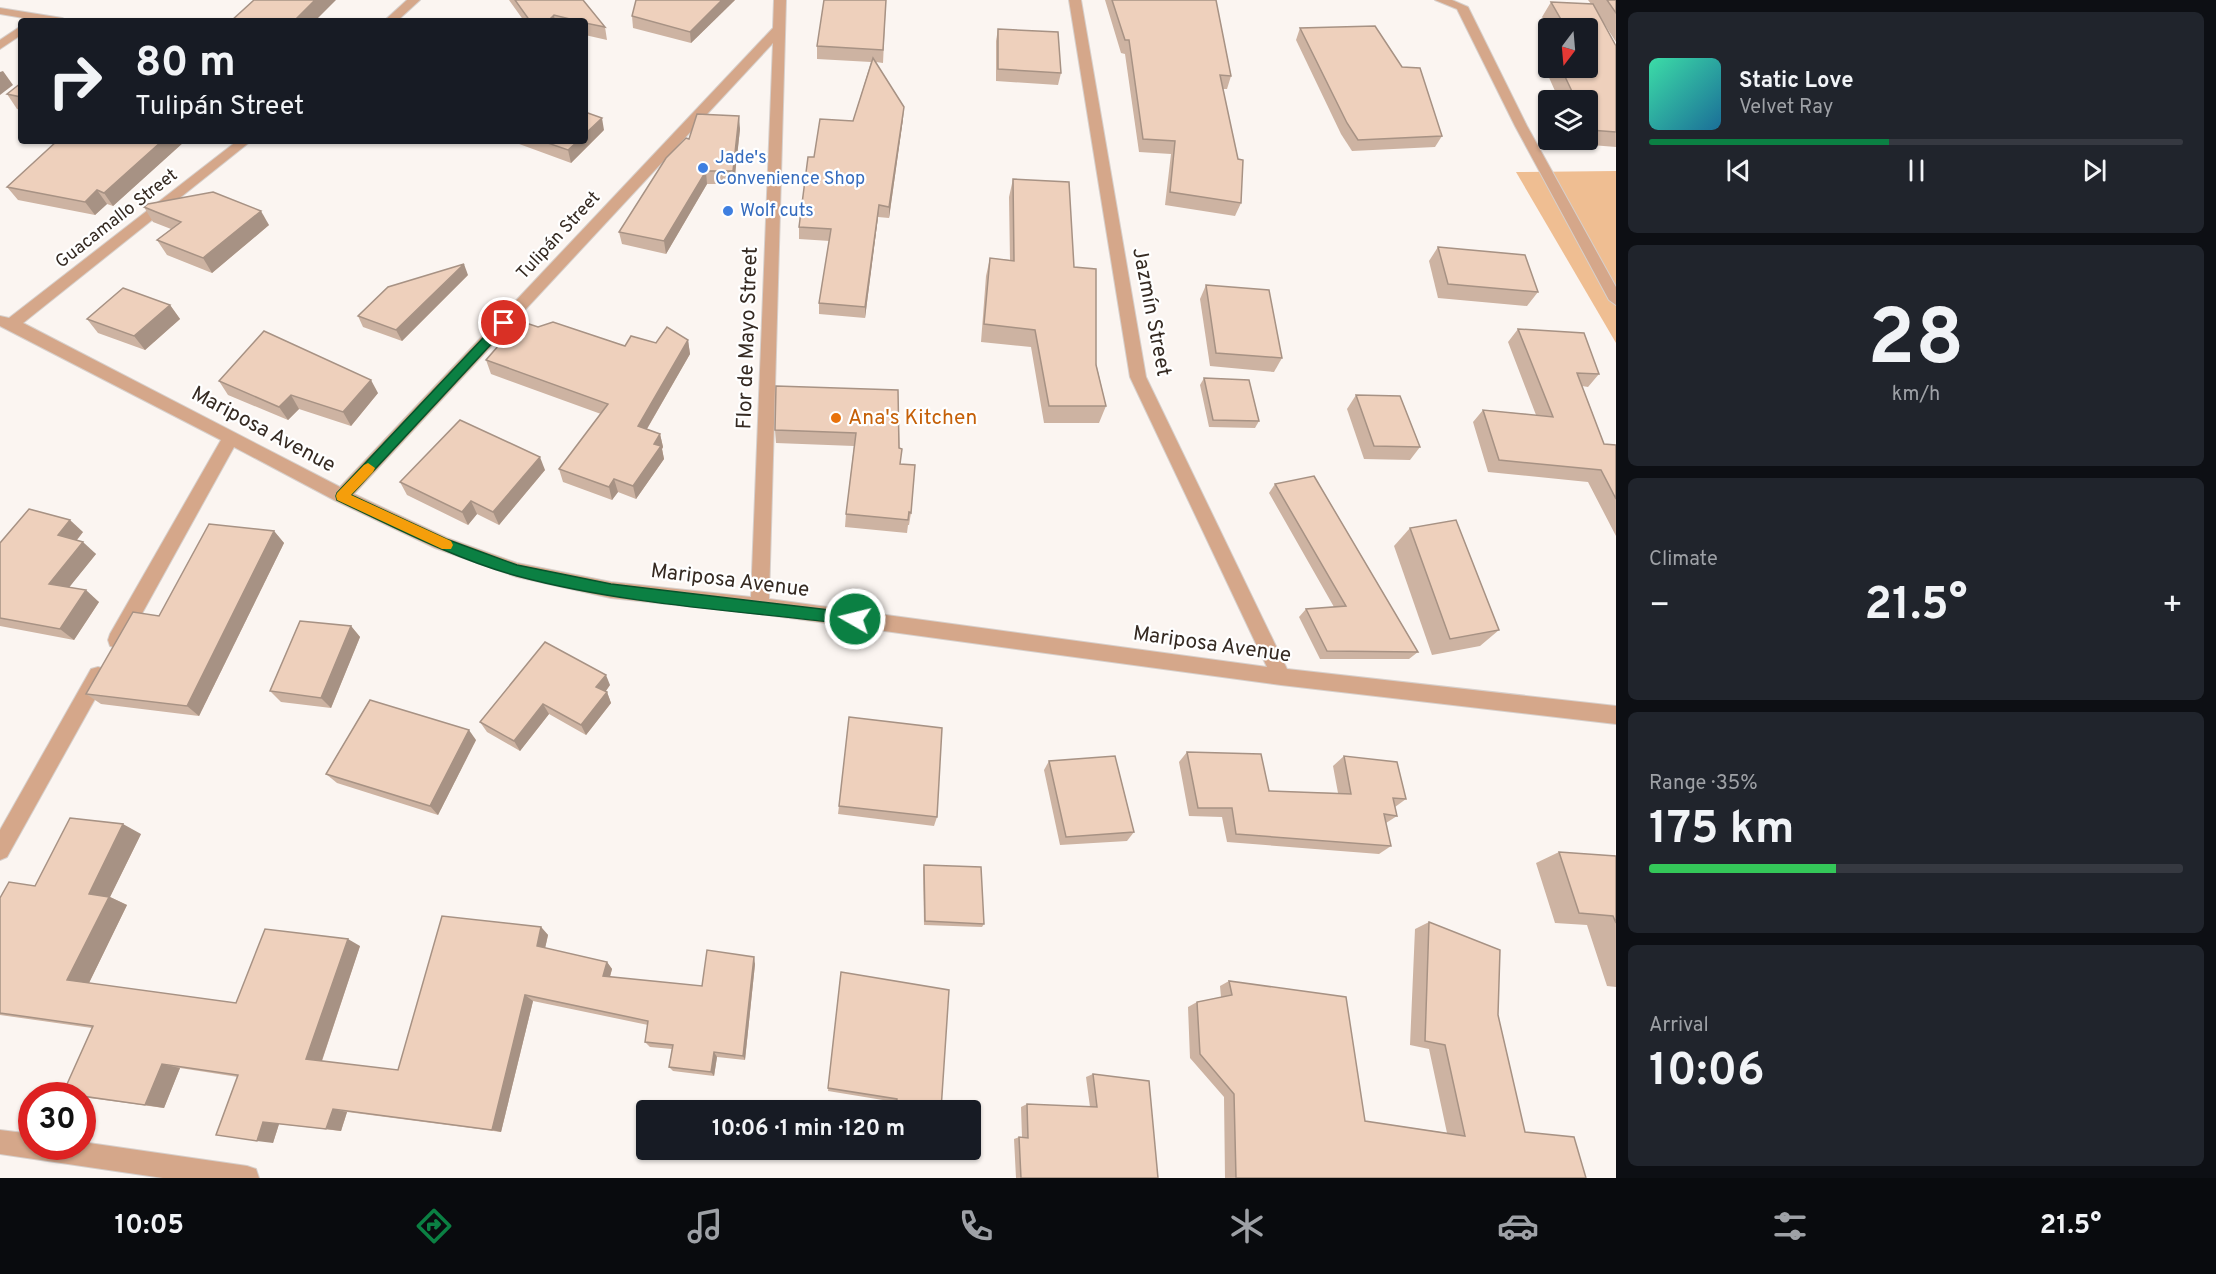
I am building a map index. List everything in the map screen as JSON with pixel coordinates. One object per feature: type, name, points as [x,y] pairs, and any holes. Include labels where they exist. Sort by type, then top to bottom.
[{"type":"street","points":[[393,18],[414,0]]},
{"type":"street","name":"Flor de Mayo Street","points":[[760,606],[780,0]]},
{"type":"street","name":"Jazmín Street","points":[[1075,0],[1138,377],[1281,677]]},
{"type":"street","points":[[1441,0],[1462,7],[1521,126],[1616,300]]},
{"type":"street","points":[[0,11],[32,18]]},
{"type":"street","name":"Tulipán Street","points":[[342,496],[779,29]]},
{"type":"street","points":[[0,45],[18,32]]},
{"type":"street","name":"Guacamallo Street","points":[[6,323],[241,144]]},
{"type":"street","name":"Mariposa Avenue","points":[[6,323],[342,496],[441,543],[517,570],[611,590],[760,606],[1281,677],[1616,715]]},
{"type":"street","points":[[0,850],[231,437]]},
{"type":"street","points":[[0,1142],[248,1178]]},
{"type":"shaded area","points":[[1616,171],[1616,343],[1516,172]]},
{"type":"building","points":[[254,0],[315,0],[297,18],[234,18]]},
{"type":"building","points":[[515,0],[583,0],[605,27],[588,24],[588,18],[566,18],[554,15],[551,18],[528,18]]},
{"type":"building","points":[[636,0],[722,0],[690,32],[632,16]]},
{"type":"building","points":[[824,0],[886,0],[883,50],[817,46]]},
{"type":"building","points":[[1112,0],[1216,0],[1231,76],[1220,75],[1238,159],[1243,160],[1241,203],[1170,192],[1175,141],[1143,139],[1129,40],[1125,40]]},
{"type":"building","points":[[1607,0],[1616,0],[1616,13]]},
{"type":"building","points":[[1551,2],[1593,4],[1616,46],[1616,132],[1598,131],[1598,90],[1571,90],[1566,78],[1598,78],[1598,18],[1560,18]]},
{"type":"building","points":[[1375,26],[1402,67],[1420,68],[1442,136],[1358,140],[1347,123],[1300,28]]},
{"type":"building","points":[[998,29],[1058,32],[1061,73],[998,69]]},
{"type":"building","points":[[873,58],[904,107],[889,207],[879,205],[865,307],[819,303],[831,229],[799,227],[808,157],[814,157],[820,119],[853,121]]},
{"type":"building","points":[[18,85],[18,96],[7,94]]},
{"type":"building","points":[[588,113],[602,118],[588,131]]},
{"type":"building","points":[[697,114],[739,116],[733,171],[706,171],[664,241],[619,232],[666,158],[686,138],[689,139]]},
{"type":"building","points":[[54,144],[159,144],[104,193],[97,190],[85,202],[7,187]]},
{"type":"building","points":[[551,144],[575,144],[568,150]]},
{"type":"building","points":[[1013,179],[1069,182],[1074,267],[1096,269],[1096,365],[1106,406],[1049,406],[1035,330],[984,324],[990,258],[1014,261]]},
{"type":"building","points":[[213,192],[261,211],[203,258],[157,240],[181,222],[144,207],[148,204]]},
{"type":"building","points":[[1438,247],[1525,255],[1538,292],[1448,284]]},
{"type":"building","points":[[464,264],[396,330],[358,316],[388,287]]},
{"type":"building","points":[[1206,285],[1269,290],[1282,358],[1216,353]]},
{"type":"building","points":[[123,288],[170,305],[134,336],[87,319]]},
{"type":"building","points":[[520,321],[538,327],[553,322],[625,346],[631,336],[656,343],[667,327],[688,340],[638,426],[660,434],[654,444],[661,446],[633,486],[614,479],[609,487],[559,469],[608,404],[486,360]]},
{"type":"building","points":[[1518,329],[1584,333],[1599,374],[1577,373],[1604,444],[1616,445],[1616,499],[1601,470],[1499,460],[1483,410],[1553,417]]},
{"type":"building","points":[[264,331],[371,380],[343,412],[291,395],[279,407],[219,381]]},
{"type":"building","points":[[1204,378],[1249,380],[1259,421],[1213,420]]},
{"type":"building","points":[[776,386],[898,390],[899,448],[902,449],[900,464],[915,465],[911,513],[909,512],[908,520],[846,514],[856,433],[775,430]]},
{"type":"building","points":[[1356,395],[1400,396],[1420,447],[1374,446]]},
{"type":"building","points":[[460,420],[540,457],[493,512],[471,501],[462,512],[400,482]]},
{"type":"building","points":[[1314,476],[1418,652],[1327,651],[1306,609],[1346,606],[1275,484]]},
{"type":"building","points":[[29,509],[70,520],[58,535],[83,542],[49,584],[86,590],[60,629],[0,618],[0,543]]},
{"type":"building","points":[[1456,520],[1499,630],[1450,639],[1410,528]]},
{"type":"building","points":[[209,524],[274,531],[187,706],[86,694],[133,612],[159,616]]},
{"type":"building","points":[[300,621],[351,626],[321,698],[270,691]]},
{"type":"building","points":[[545,642],[606,675],[596,687],[607,692],[581,725],[543,704],[514,741],[480,722]]},
{"type":"building","points":[[370,700],[469,730],[430,806],[326,774]]},
{"type":"building","points":[[849,717],[942,728],[937,817],[839,806]]},
{"type":"building","points":[[1187,752],[1261,754],[1269,791],[1351,794],[1344,756],[1397,762],[1406,799],[1393,798],[1397,816],[1384,814],[1391,846],[1236,834],[1232,808],[1198,808]]},
{"type":"building","points":[[1115,756],[1134,832],[1066,837],[1049,761]]},
{"type":"building","points":[[70,818],[123,824],[89,894],[109,897],[67,980],[236,1003],[265,929],[348,939],[306,1059],[398,1070],[442,916],[541,927],[537,946],[607,962],[603,976],[702,986],[707,950],[754,957],[743,1056],[714,1052],[711,1072],[669,1067],[673,1045],[645,1042],[648,1021],[525,995],[492,1130],[333,1109],[326,1129],[263,1122],[257,1141],[216,1135],[238,1075],[162,1064],[145,1105],[96,1098],[96,1082],[68,1082],[93,1026],[0,1013],[0,898],[9,882],[35,886]]},
{"type":"building","points":[[1559,852],[1616,856],[1616,923],[1613,916],[1579,913]]},
{"type":"building","points":[[924,865],[981,867],[984,924],[925,921]]},
{"type":"building","points":[[1429,922],[1500,950],[1498,1015],[1525,1132],[1574,1137],[1586,1178],[1236,1178],[1234,1094],[1200,1054],[1197,1002],[1232,995],[1229,981],[1346,997],[1365,1121],[1465,1136],[1445,1045],[1425,1041]]},
{"type":"building","points":[[841,972],[949,990],[942,1100],[897,1100],[828,1088]]},
{"type":"building","points":[[1093,1074],[1149,1081],[1158,1178],[1021,1178],[1019,1137],[1028,1138],[1027,1104],[1097,1107]]},
{"type":"slow traffic","points":[[368,468],[342,496],[446,545]]},
{"type":"place","name":"Jade's Convenience Shop","points":[[703,168]]},
{"type":"place","name":"Wolf cuts","points":[[728,211]]},
{"type":"place","name":"Ana's Kitchen","points":[[836,418]]},
{"type":"route","points":[[504,323],[342,496],[441,543],[517,570],[611,590],[855,619]]}]
